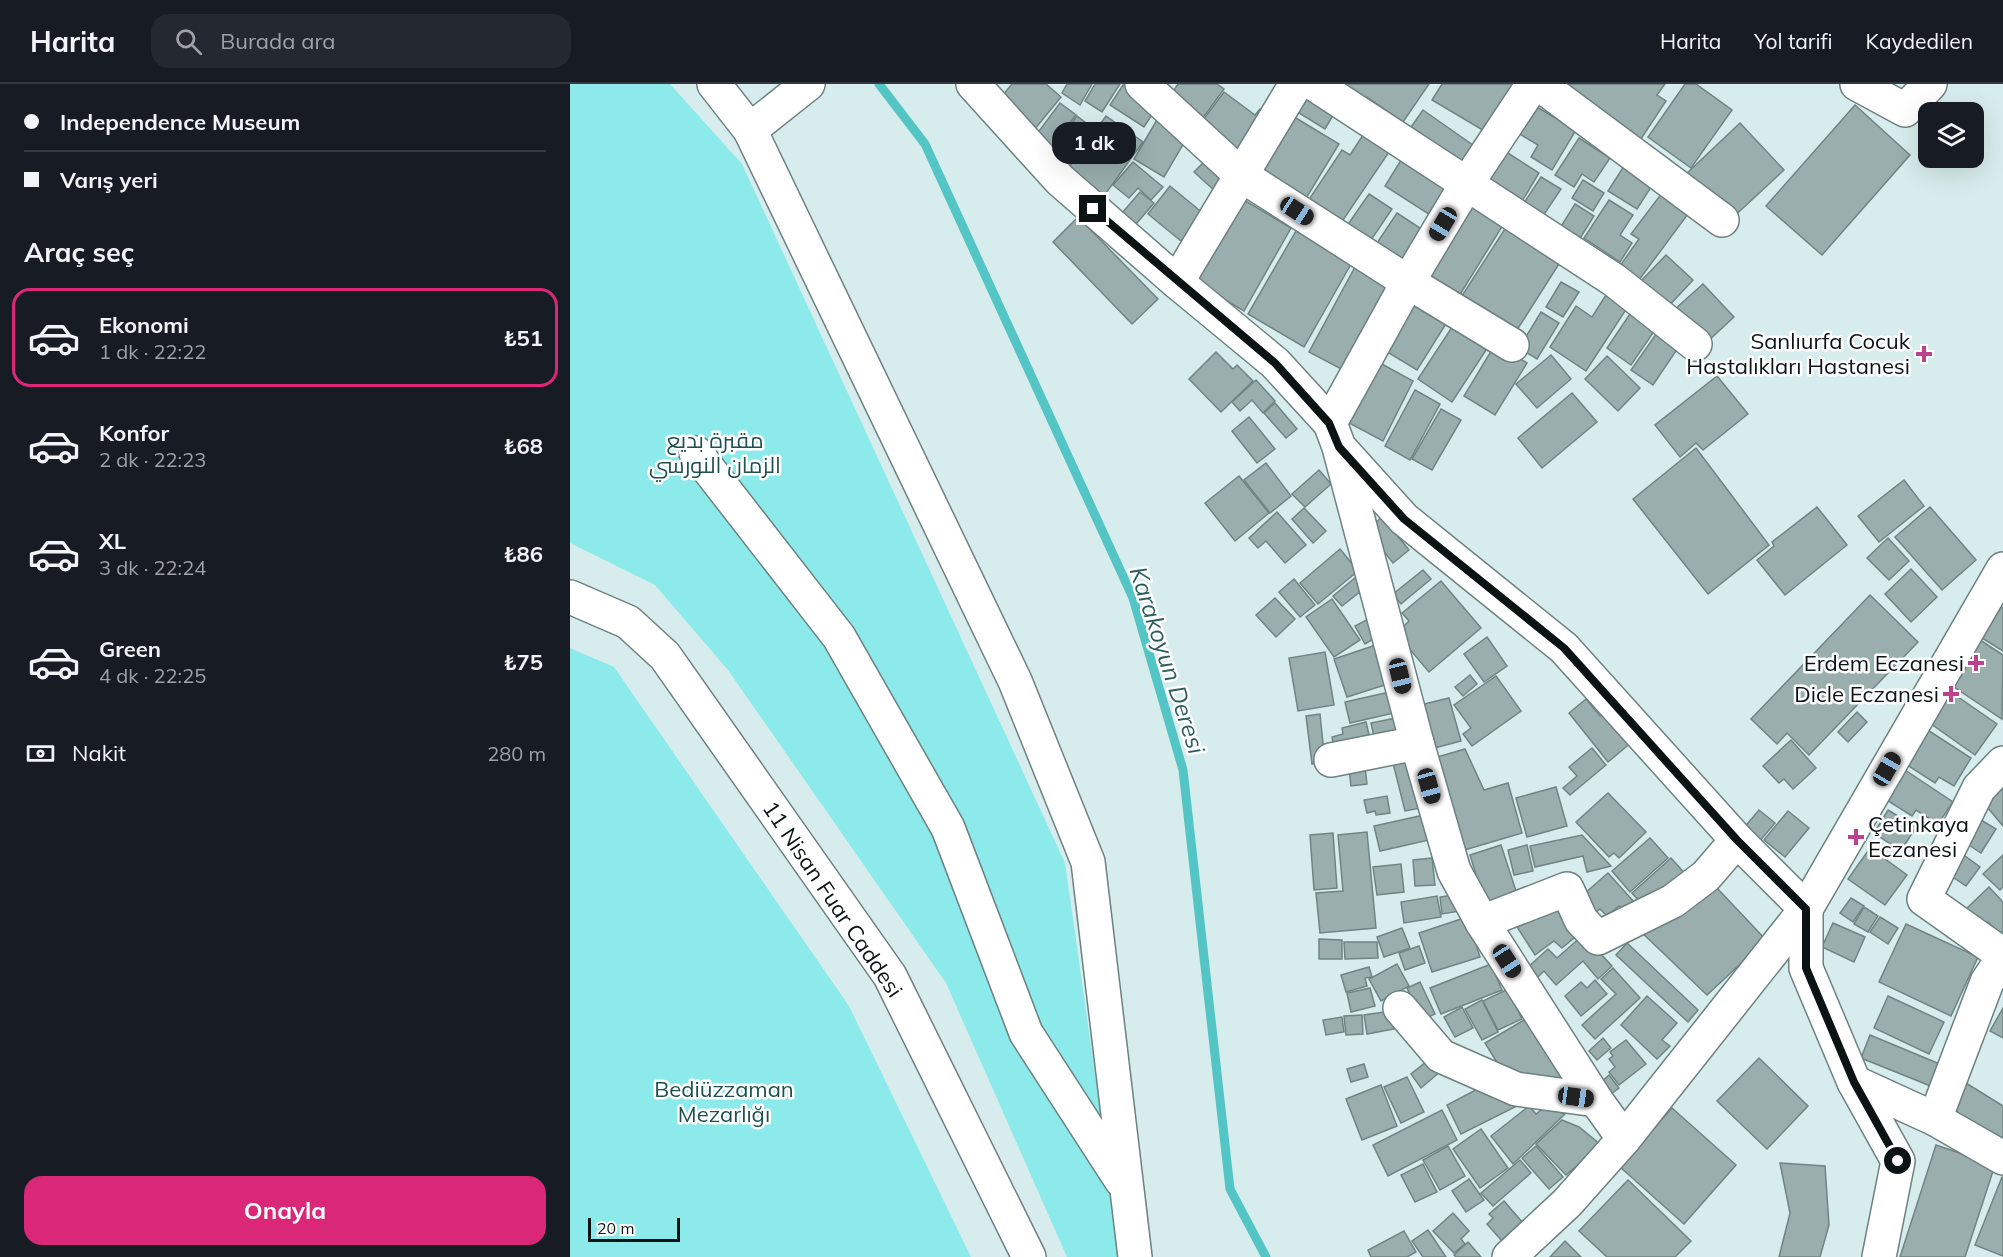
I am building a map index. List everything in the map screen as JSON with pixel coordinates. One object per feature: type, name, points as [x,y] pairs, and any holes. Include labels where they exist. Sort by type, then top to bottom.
[{"type":"street","points":[[714,84],[750,130],[1015,681],[1088,862],[1135,1257]]},
{"type":"street","points":[[750,130],[808,84]]},
{"type":"street","points":[[973,84],[1060,180],[1177,282],[1275,363],[1404,519],[1564,648],[1737,840],[1806,909],[1806,968],[1854,1082],[1898,1161],[1879,1257]]},
{"type":"street","points":[[1142,84],[1241,175],[1408,282],[1512,345]]},
{"type":"street","points":[[1177,282],[1296,84]]},
{"type":"street","points":[[1314,84],[1614,280],[1695,344]]},
{"type":"street","points":[[1533,84],[1466,184],[1408,282],[1334,435],[1454,871],[1482,922],[1596,1100],[1624,1139]]},
{"type":"street","points":[[1539,84],[1722,220]]},
{"type":"street","points":[[1857,84],[1905,110],[1930,84]]},
{"type":"street","points":[[696,453],[839,637],[948,828],[1026,1033],[1125,1186]]},
{"type":"street","points":[[1509,1257],[1568,1203],[1624,1139],[1806,909],[2003,569]]},
{"type":"street","name":"11 Nisan Fuar Caddesi","points":[[570,597],[628,622],[665,656],[890,976],[1029,1257]]},
{"type":"street","points":[[1331,760],[1417,743]]},
{"type":"street","points":[[1935,1119],[1987,982],[2003,956],[1924,899],[1979,788],[2003,763]]},
{"type":"street","points":[[1482,922],[1567,889],[1581,920],[1598,938],[1673,901],[1706,876],[1737,840]]},
{"type":"street","points":[[1400,1008],[1441,1056],[1516,1089],[1596,1100]]},
{"type":"street","points":[[1854,1082],[1935,1119],[2003,1158]]},
{"type":"green space","name":"مقبرة بديع الزمان النورسي","points":[[570,84],[670,84],[742,164],[1065,863],[1121,1257],[1067,1257],[946,983],[728,670],[655,585],[570,543]]},
{"type":"green space","name":"Bediüzzaman Mezarlığı","points":[[570,648],[614,667],[849,1006],[971,1257],[570,1257]]},
{"type":"building","points":[[1012,84],[1046,84],[1061,97],[1030,135],[997,102]]},
{"type":"building","points":[[1067,84],[1092,84],[1080,105],[1062,93]]},
{"type":"building","points":[[1095,84],[1120,84],[1102,112],[1085,101]]},
{"type":"building","points":[[1178,84],[1217,84],[1224,89],[1197,126],[1172,93]]},
{"type":"building","points":[[1328,84],[1429,84],[1403,122],[1367,97],[1361,107]]},
{"type":"building","points":[[1442,84],[1515,84],[1486,132],[1432,100]]},
{"type":"building","points":[[1561,84],[1665,84],[1657,95],[1666,101],[1637,145]]},
{"type":"building","points":[[1685,84],[1696,84],[1732,110],[1691,168],[1648,137]]},
{"type":"building","points":[[1123,85],[1157,107],[1144,127],[1110,105]]},
{"type":"building","points":[[1304,86],[1338,107],[1325,129],[1291,108]]},
{"type":"building","points":[[1224,92],[1255,115],[1260,109],[1269,115],[1240,154],[1200,124]]},
{"type":"building","points":[[1060,103],[1076,115],[1051,147],[1036,135]]},
{"type":"building","points":[[1855,105],[1910,155],[1822,255],[1766,206]]},
{"type":"building","points":[[1535,106],[1576,130],[1552,170],[1531,157],[1538,145],[1518,133]]},
{"type":"building","points":[[1423,110],[1477,148],[1460,172],[1406,134]]},
{"type":"building","points":[[1286,112],[1339,144],[1302,205],[1249,173]]},
{"type":"building","points":[[1077,116],[1095,130],[1068,165],[1050,151]]},
{"type":"building","points":[[1106,116],[1143,142],[1101,200],[1064,174]]},
{"type":"building","points":[[1158,118],[1188,136],[1164,177],[1134,159]]},
{"type":"building","points":[[1740,123],[1784,170],[1728,222],[1684,176]]},
{"type":"building","points":[[1363,135],[1389,152],[1339,226],[1306,204],[1342,150],[1350,155]]},
{"type":"building","points":[[1579,138],[1610,158],[1594,182],[1582,174],[1574,187],[1555,175]]},
{"type":"building","points":[[1500,148],[1539,173],[1521,203],[1482,178]]},
{"type":"building","points":[[1406,152],[1459,187],[1438,220],[1385,186]]},
{"type":"building","points":[[1211,155],[1231,174],[1215,191],[1194,172]]},
{"type":"building","points":[[1133,162],[1163,187],[1151,200],[1138,188],[1129,198],[1113,185]]},
{"type":"building","points":[[1624,166],[1653,184],[1637,209],[1608,191]]},
{"type":"building","points":[[1541,177],[1561,189],[1541,219],[1522,206]]},
{"type":"building","points":[[1583,180],[1604,193],[1593,211],[1572,198]]},
{"type":"building","points":[[1170,186],[1204,214],[1181,241],[1148,214]]},
{"type":"building","points":[[1140,192],[1154,203],[1130,231],[1117,219]]},
{"type":"building","points":[[1662,193],[1688,214],[1636,284],[1617,270],[1639,239],[1631,234]]},
{"type":"building","points":[[1369,194],[1392,209],[1367,246],[1344,230]]},
{"type":"building","points":[[1237,196],[1291,228],[1244,311],[1189,279]]},
{"type":"building","points":[[1609,200],[1633,215],[1620,235],[1632,243],[1620,262],[1584,238]]},
{"type":"building","points":[[1465,201],[1503,225],[1456,301],[1418,277]]},
{"type":"building","points":[[1575,204],[1594,216],[1574,248],[1555,236]]},
{"type":"building","points":[[1397,213],[1426,232],[1401,268],[1373,249]]},
{"type":"building","points":[[1078,217],[1158,299],[1132,324],[1053,242]]},
{"type":"building","points":[[1510,221],[1564,256],[1517,330],[1458,302]]},
{"type":"building","points":[[1296,231],[1351,264],[1304,347],[1248,314]]},
{"type":"building","points":[[1666,255],[1693,280],[1667,308],[1640,282]]},
{"type":"building","points":[[1355,267],[1391,286],[1345,371],[1309,352]]},
{"type":"building","points":[[1561,282],[1579,292],[1563,317],[1546,307]]},
{"type":"building","points":[[1703,284],[1734,317],[1706,343],[1674,310]]},
{"type":"building","points":[[1606,295],[1627,308],[1586,371],[1550,347],[1576,306],[1592,317]]},
{"type":"building","points":[[1411,296],[1449,319],[1417,370],[1379,347]]},
{"type":"building","points":[[1632,311],[1657,327],[1631,365],[1607,348]]},
{"type":"building","points":[[1541,312],[1559,323],[1537,359],[1519,348]]},
{"type":"building","points":[[1456,321],[1490,344],[1452,402],[1418,379]]},
{"type":"building","points":[[1661,327],[1682,342],[1653,385],[1631,370]]},
{"type":"building","points":[[1496,343],[1527,363],[1495,415],[1464,396]]},
{"type":"building","points":[[1216,352],[1233,369],[1237,365],[1253,381],[1221,412],[1189,379]]},
{"type":"building","points":[[1551,355],[1571,379],[1537,408],[1516,384]]},
{"type":"building","points":[[1607,356],[1640,388],[1618,411],[1585,379]]},
{"type":"building","points":[[1380,363],[1413,381],[1383,441],[1349,423]]},
{"type":"building","points":[[1717,376],[1748,414],[1703,450],[1696,443],[1680,457],[1655,425]]},
{"type":"building","points":[[1256,380],[1275,401],[1263,413],[1252,400],[1240,411],[1232,402]]},
{"type":"building","points":[[1415,390],[1440,404],[1410,460],[1385,446]]},
{"type":"building","points":[[1572,393],[1597,422],[1542,468],[1518,438]]},
{"type":"building","points":[[1275,403],[1297,429],[1286,438],[1264,413]]},
{"type":"building","points":[[1441,409],[1461,420],[1432,470],[1412,459]]},
{"type":"building","points":[[1249,417],[1275,449],[1257,463],[1232,431]]},
{"type":"building","points":[[1696,448],[1769,545],[1708,594],[1633,499]]},
{"type":"building","points":[[1266,463],[1291,496],[1270,513],[1244,480]]},
{"type":"building","points":[[1319,470],[1331,484],[1305,507],[1292,494]]},
{"type":"building","points":[[1239,476],[1269,513],[1235,541],[1205,503]]},
{"type":"building","points":[[1904,480],[1924,506],[1879,542],[1858,516]]},
{"type":"building","points":[[1817,507],[1847,545],[1785,595],[1757,560],[1774,546],[1772,542]]},
{"type":"building","points":[[1930,507],[1976,560],[1942,590],[1895,537]]},
{"type":"building","points":[[1304,508],[1326,531],[1313,543],[1292,519]]},
{"type":"building","points":[[1277,512],[1306,545],[1285,563],[1266,541],[1258,548],[1249,538]]},
{"type":"building","points":[[1382,517],[1409,550],[1393,563],[1367,530]]},
{"type":"building","points":[[1888,538],[1909,561],[1889,580],[1867,558]]},
{"type":"building","points":[[1340,549],[1358,571],[1318,604],[1300,583]]},
{"type":"building","points":[[1911,569],[1937,597],[1911,622],[1885,594]]},
{"type":"building","points":[[1423,570],[1431,579],[1401,604],[1393,594]]},
{"type":"building","points":[[1356,577],[1365,588],[1342,606],[1333,596]]},
{"type":"building","points":[[1294,579],[1315,605],[1300,617],[1279,592]]},
{"type":"building","points":[[1441,581],[1481,628],[1429,672],[1407,646],[1404,626],[1409,621],[1402,613]]},
{"type":"building","points":[[1870,595],[1918,642],[1809,755],[1787,733],[1777,744],[1751,719]]},
{"type":"building","points":[[1275,598],[1295,619],[1276,637],[1256,615]]},
{"type":"building","points":[[1332,599],[1360,640],[1334,657],[1306,617]]},
{"type":"building","points":[[2001,607],[2003,608],[2003,651],[1982,638]]},
{"type":"building","points":[[1376,615],[1385,632],[1365,644],[1355,626]]},
{"type":"building","points":[[1487,637],[1507,666],[1484,682],[1464,654]]},
{"type":"building","points":[[1980,640],[2003,655],[2002,719],[1951,685]]},
{"type":"building","points":[[1382,643],[1394,682],[1347,697],[1334,659]]},
{"type":"building","points":[[1325,652],[1334,705],[1298,711],[1289,658]]},
{"type":"building","points":[[1470,675],[1477,684],[1463,696],[1455,687]]},
{"type":"building","points":[[1496,676],[1521,711],[1472,746],[1463,734],[1471,728],[1454,705]]},
{"type":"building","points":[[1948,690],[1997,724],[1975,755],[1927,721]]},
{"type":"building","points":[[1394,691],[1398,712],[1350,723],[1345,702]]},
{"type":"building","points":[[1449,698],[1461,741],[1431,749],[1420,705]]},
{"type":"building","points":[[1586,699],[1600,716],[1607,710],[1632,742],[1608,762],[1569,713]]},
{"type":"building","points":[[1857,712],[1867,722],[1848,742],[1838,732]]},
{"type":"building","points":[[1320,714],[1325,763],[1312,764],[1306,716]]},
{"type":"building","points":[[1401,717],[1404,735],[1375,741],[1371,723]]},
{"type":"building","points":[[1366,722],[1371,743],[1335,751],[1332,737],[1343,734],[1342,728]]},
{"type":"building","points":[[1923,727],[1971,758],[1954,786],[1939,777],[1935,783],[1901,761]]},
{"type":"building","points":[[1791,740],[1816,768],[1793,789],[1784,779],[1779,783],[1763,766]]},
{"type":"building","points":[[1592,748],[1606,765],[1570,795],[1563,788],[1577,776],[1569,767]]},
{"type":"building","points":[[1465,749],[1484,790],[1508,783],[1522,833],[1461,851],[1434,758]]},
{"type":"building","points":[[1409,755],[1421,808],[1405,811],[1392,759]]},
{"type":"building","points":[[1364,759],[1367,784],[1351,786],[1348,760]]},
{"type":"building","points":[[1902,768],[1953,802],[1938,824],[1916,810],[1912,816],[1882,797]]},
{"type":"building","points":[[2003,786],[2003,826],[1983,802]]},
{"type":"building","points":[[1556,787],[1567,826],[1527,837],[1516,798]]},
{"type":"building","points":[[1608,793],[1646,832],[1619,858],[1614,853],[1609,857],[1576,822]]},
{"type":"building","points":[[1387,796],[1390,813],[1376,815],[1375,811],[1367,813],[1364,800]]},
{"type":"building","points":[[1759,810],[1775,823],[1758,843],[1742,830]]},
{"type":"building","points":[[1888,810],[1916,827],[1901,851],[1874,833]]},
{"type":"building","points":[[1788,811],[1809,828],[1785,857],[1764,840]]},
{"type":"building","points":[[1424,815],[1429,840],[1380,851],[1374,826]]},
{"type":"building","points":[[1981,820],[1996,829],[1981,853],[1966,843]]},
{"type":"building","points":[[1367,832],[1376,928],[1320,933],[1316,893],[1343,891],[1338,835]]},
{"type":"building","points":[[1333,833],[1337,888],[1314,890],[1310,835]]},
{"type":"building","points":[[1582,835],[1611,866],[1587,872],[1583,856],[1535,867],[1530,846]]},
{"type":"building","points":[[1650,838],[1668,858],[1630,892],[1612,871]]},
{"type":"building","points":[[1501,845],[1518,897],[1486,908],[1470,855]]},
{"type":"building","points":[[1527,845],[1533,871],[1514,875],[1508,850]]},
{"type":"building","points":[[1870,848],[1907,875],[1885,905],[1848,879]]},
{"type":"building","points":[[1961,853],[1980,867],[1966,886],[1947,873]]},
{"type":"building","points":[[2003,855],[2003,887],[2000,890],[1983,874]]},
{"type":"building","points":[[1432,858],[1435,885],[1415,886],[1413,860]]},
{"type":"building","points":[[1671,858],[1689,878],[1645,908],[1632,893]]},
{"type":"building","points":[[1401,864],[1404,892],[1377,895],[1373,867]]},
{"type":"building","points":[[1608,873],[1634,902],[1624,910],[1619,906],[1607,916],[1600,909],[1590,917],[1576,901]]},
{"type":"building","points":[[1989,887],[2003,902],[2003,931],[2000,934],[1988,922],[1981,929],[1964,911]]},
{"type":"building","points":[[1717,888],[1766,940],[1707,995],[1636,927]]},
{"type":"building","points":[[1458,894],[1460,911],[1442,914],[1440,897]]},
{"type":"building","points":[[1437,896],[1441,917],[1404,923],[1401,902]]},
{"type":"building","points":[[1851,898],[1864,906],[1853,922],[1840,913]]},
{"type":"building","points":[[1561,899],[1581,932],[1562,948],[1554,941],[1535,955],[1512,919]]},
{"type":"building","points":[[1864,907],[1878,916],[1868,932],[1854,924]]},
{"type":"building","points":[[1467,917],[1480,957],[1432,972],[1419,933]]},
{"type":"building","points":[[1880,917],[1898,928],[1888,944],[1870,932]]},
{"type":"building","points":[[1833,923],[1865,937],[1854,962],[1822,947]]},
{"type":"building","points":[[1906,924],[1978,957],[1951,1016],[1879,982]]},
{"type":"building","points":[[1402,928],[1410,948],[1384,957],[1377,937]]},
{"type":"building","points":[[1583,935],[1612,966],[1598,979],[1583,961],[1556,985],[1544,971],[1537,978],[1528,967],[1548,949],[1557,958]]},
{"type":"building","points":[[1319,939],[1342,940],[1342,959],[1319,959]]},
{"type":"building","points":[[1344,942],[1377,942],[1378,958],[1345,959]]},
{"type":"building","points":[[1627,943],[1698,1010],[1688,1022],[1616,955]]},
{"type":"building","points":[[1419,946],[1425,963],[1405,970],[1399,953]]},
{"type":"building","points":[[1397,964],[1409,986],[1381,1001],[1369,979]]},
{"type":"building","points":[[1491,964],[1502,990],[1441,1014],[1430,988]]},
{"type":"building","points":[[1369,967],[1372,977],[1365,978],[1367,986],[1346,992],[1341,975]]},
{"type":"building","points":[[1613,968],[1640,998],[1595,1039],[1582,1025],[1616,994],[1601,979]]},
{"type":"building","points":[[1595,980],[1607,994],[1581,1016],[1565,996],[1581,982],[1587,988]]},
{"type":"building","points":[[1420,982],[1435,1014],[1422,1020],[1407,988]]},
{"type":"building","points":[[1370,988],[1375,1006],[1351,1012],[1347,993]]},
{"type":"building","points":[[1508,989],[1522,1019],[1498,1030],[1483,1001]]},
{"type":"building","points":[[1647,996],[1677,1023],[1662,1040],[1670,1046],[1657,1059],[1621,1025]]},
{"type":"building","points":[[1888,996],[1944,1022],[1929,1054],[1874,1028]]},
{"type":"building","points":[[1482,1000],[1498,1032],[1482,1040],[1465,1009]]},
{"type":"building","points":[[1462,1007],[1473,1028],[1455,1037],[1444,1017]]},
{"type":"building","points":[[2003,1008],[2003,1038],[1990,1031]]},
{"type":"building","points":[[1391,1011],[1394,1029],[1367,1034],[1364,1015]]},
{"type":"building","points":[[1362,1015],[1363,1034],[1346,1035],[1344,1016]]},
{"type":"building","points":[[1342,1017],[1344,1032],[1326,1035],[1323,1020]]},
{"type":"building","points":[[1524,1020],[1528,1025],[1534,1021],[1566,1074],[1553,1082],[1506,1077],[1485,1043]]},
{"type":"building","points":[[1870,1035],[1942,1065],[1933,1087],[1861,1058]]},
{"type":"building","points":[[1603,1038],[1611,1048],[1597,1060],[1589,1051]]},
{"type":"building","points":[[1626,1040],[1646,1064],[1619,1085],[1609,1072],[1615,1067],[1609,1059],[1613,1056],[1610,1052]]},
{"type":"building","points":[[1431,1058],[1441,1071],[1421,1088],[1411,1074]]},
{"type":"building","points":[[1759,1058],[1808,1106],[1767,1149],[1717,1101]]},
{"type":"building","points":[[1364,1064],[1368,1077],[1351,1082],[1347,1069]]},
{"type":"building","points":[[1609,1075],[1619,1088],[1611,1094],[1601,1082]]},
{"type":"building","points":[[1407,1077],[1424,1112],[1401,1123],[1384,1087]]},
{"type":"building","points":[[1961,1080],[2003,1106],[2003,1142],[1944,1105]]},
{"type":"building","points":[[1381,1085],[1397,1126],[1362,1140],[1346,1099]]},
{"type":"building","points":[[1483,1086],[1515,1107],[1461,1134],[1447,1105]]},
{"type":"building","points":[[1529,1106],[1536,1114],[1546,1106],[1565,1114],[1513,1164],[1491,1136]]},
{"type":"building","points":[[1672,1108],[1736,1165],[1684,1224],[1620,1167]]},
{"type":"building","points":[[1442,1110],[1457,1140],[1388,1176],[1373,1145]]},
{"type":"building","points":[[1562,1120],[1579,1127],[1601,1145],[1566,1175],[1536,1144]]},
{"type":"building","points":[[1481,1129],[1508,1168],[1480,1188],[1453,1149]]},
{"type":"building","points":[[1936,1145],[1995,1165],[1965,1257],[1900,1257]]},
{"type":"building","points":[[1448,1146],[1465,1176],[1440,1190],[1423,1160]]},
{"type":"building","points":[[1536,1146],[1563,1177],[1549,1189],[1522,1158]]},
{"type":"building","points":[[1520,1160],[1531,1173],[1493,1206],[1481,1193]]},
{"type":"building","points":[[1780,1163],[1825,1166],[1829,1225],[1820,1257],[1779,1257],[1790,1213]]},
{"type":"building","points":[[1423,1164],[1437,1192],[1415,1202],[1401,1175]]},
{"type":"building","points":[[2003,1177],[2003,1256],[1975,1245]]},
{"type":"building","points":[[1469,1179],[1484,1200],[1466,1212],[1452,1191]]},
{"type":"building","points":[[1628,1180],[1691,1241],[1675,1257],[1607,1257],[1579,1231]]},
{"type":"building","points":[[1504,1201],[1523,1223],[1502,1241],[1487,1224],[1493,1218],[1489,1214]]},
{"type":"building","points":[[1453,1213],[1469,1231],[1461,1239],[1465,1244],[1454,1253],[1433,1231]]},
{"type":"building","points":[[1428,1230],[1446,1257],[1423,1257],[1412,1241]]},
{"type":"building","points":[[1404,1231],[1416,1252],[1407,1257],[1371,1257],[1368,1250]]},
{"type":"building","points":[[1565,1241],[1581,1257],[1550,1257]]},
{"type":"building","points":[[1468,1242],[1481,1257],[1456,1257],[1454,1255]]},
{"type":"waterway","name":"Karakoyun Deresi","points":[[879,84],[925,144],[1133,598],[1183,770],[1230,1189],[1266,1257]]},
{"type":"place","name":"Sanlıurfa Cocuk Hastalıkları Hastanesi","points":[[1924,354]]},
{"type":"place","name":"Erdem Eczanesi","points":[[1976,663]]},
{"type":"place","name":"Dicle Eczanesi","points":[[1951,694]]},
{"type":"place","name":"Çetinkaya Eczanesi","points":[[1856,837]]},
{"type":"route","points":[[1093,209],[1275,363],[1329,423],[1339,447],[1404,519],[1564,648],[1737,840],[1806,909],[1806,968],[1854,1082],[1898,1161]]}]
